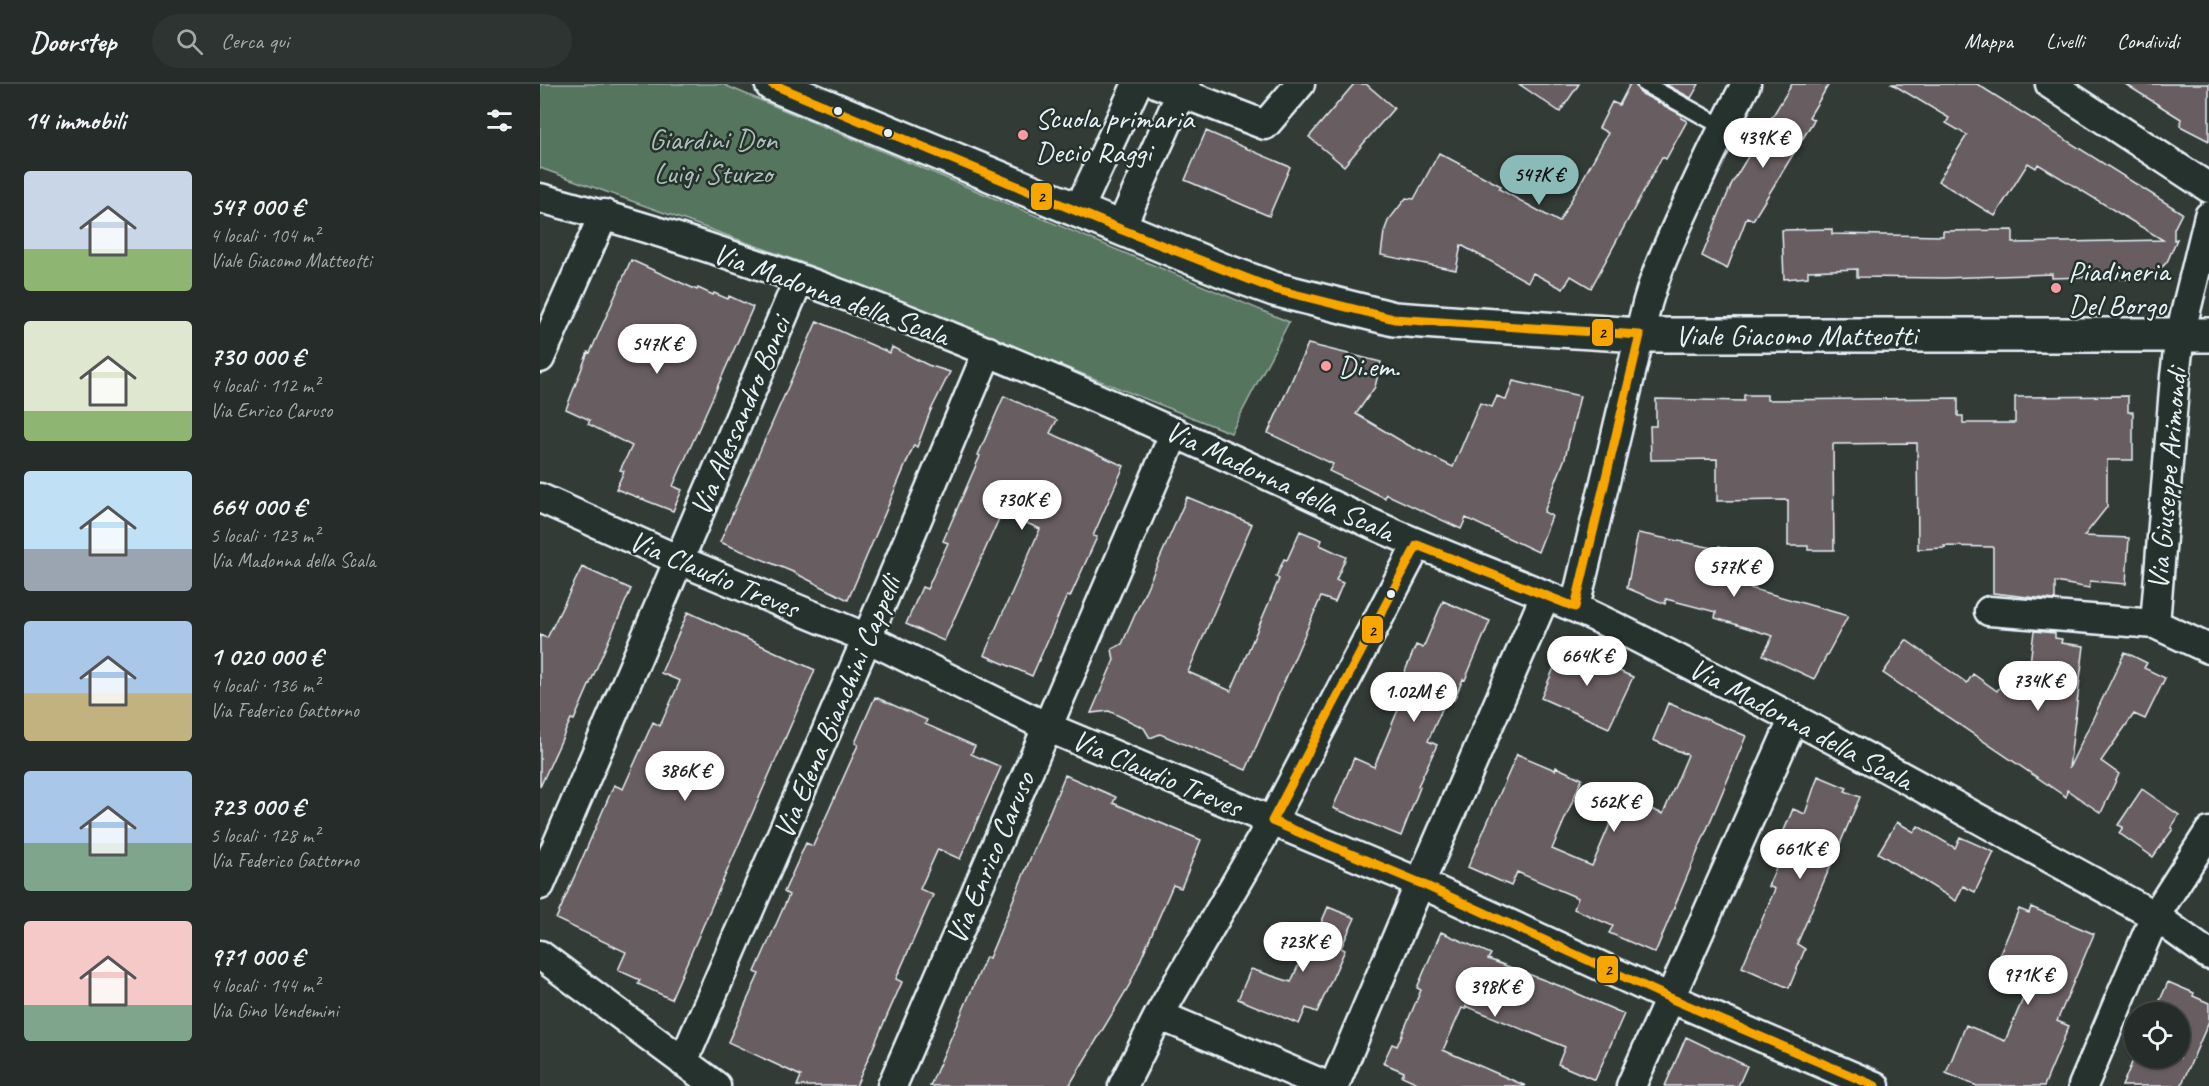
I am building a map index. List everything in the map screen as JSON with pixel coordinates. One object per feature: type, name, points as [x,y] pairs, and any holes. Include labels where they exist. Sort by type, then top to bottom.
[{"type":"main road","name":"Viale Giacomo Matteotti","points":[[772,84],[1120,229],[1274,289],[1394,318],[1640,335],[2195,335]]},
{"type":"street","points":[[1078,211],[1137,84]]},
{"type":"street","points":[[1120,229],[1174,87],[1265,124],[1300,84]]},
{"type":"street","points":[[1575,608],[1645,308],[1660,261],[1723,127],[1746,84]]},
{"type":"street","points":[[2050,84],[2209,188]]},
{"type":"street","name":"Via Madonna della Scala","points":[[540,198],[604,214],[799,279],[988,351],[1176,432],[1417,545],[1575,608],[1794,718],[2155,916],[2209,955]]},
{"type":"street","points":[[540,358],[604,214]]},
{"type":"street","name":"Via Giuseppe Arimondi","points":[[2155,624],[2175,376],[2195,335],[2209,216]]},
{"type":"street","name":"Via Alessandro Bonci","points":[[540,885],[799,279]]},
{"type":"street","name":"Via Elena Bianchini Cappelli","points":[[683,1062],[867,639],[988,351]]},
{"type":"street","name":"Via Enrico Caruso","points":[[892,1086],[1176,432]]},
{"type":"street","name":"Via Claudio Treves","points":[[540,498],[678,560],[867,639],[1047,727],[1420,883],[1670,998],[1875,1086]]},
{"type":"street","points":[[1123,1086],[1159,1015],[1272,821],[1417,545]]},
{"type":"street","points":[[1334,1086],[1545,596]]},
{"type":"street","points":[[1989,611],[2155,624],[2209,649]]},
{"type":"street","points":[[1631,1086],[1794,718]]},
{"type":"street","points":[[2084,1086],[2155,916],[2209,832]]},
{"type":"street","points":[[540,955],[716,1086]]},
{"type":"street","points":[[1159,1015],[1327,1086]]},
{"type":"lane","points":[[1645,84],[1723,127]]},
{"type":"green space","name":"Giardini Don Luigi Sturzo","points":[[540,84],[722,84],[1289,322],[1231,433],[817,268],[540,168]]},
{"type":"building","points":[[1354,84],[1366,84],[1394,108],[1344,166],[1309,137]]},
{"type":"building","points":[[1519,84],[1579,84],[1560,112]]},
{"type":"building","points":[[1630,84],[1635,84],[1640,93],[1682,115],[1681,118],[1687,121],[1666,159],[1662,157],[1591,288],[1571,276],[1563,289],[1533,273],[1528,282],[1461,245],[1456,270],[1381,255],[1388,221],[1406,198],[1414,199],[1439,153],[1501,186],[1499,189],[1559,222],[1608,133],[1599,128],[1612,102],[1619,105]]},
{"type":"building","points":[[1665,84],[1699,84],[1691,98]]},
{"type":"building","points":[[1792,84],[1829,84],[1809,117],[1814,120],[1753,220],[1747,217],[1727,269],[1702,256],[1732,183]]},
{"type":"building","points":[[1892,84],[1977,84],[2182,213],[2174,229],[2174,240],[2177,239],[2167,262],[2156,273],[2140,279],[2121,279],[2121,276],[2052,278],[2052,274],[1944,278],[1857,277],[1857,269],[1808,271],[1808,277],[1784,279],[1782,230],[1832,229],[1832,234],[1943,236],[1943,231],[2013,230],[2013,243],[2163,240],[2038,164],[2036,168],[2028,163],[1995,216],[1938,181],[1967,135],[1946,123],[1949,118]]},
{"type":"building","points":[[2125,84],[2209,84],[2209,141],[2180,126],[2181,119]]},
{"type":"building","points":[[1206,131],[1290,167],[1269,216],[1185,180]]},
{"type":"building","points":[[631,260],[697,290],[698,288],[728,299],[729,296],[753,307],[673,486],[682,490],[673,511],[616,489],[624,471],[620,470],[632,446],[588,424],[590,420],[566,409],[588,352],[590,353]]},
{"type":"building","points":[[817,321],[890,353],[892,347],[928,365],[950,372],[930,412],[917,447],[914,445],[848,600],[793,572],[720,542]]},
{"type":"building","points":[[1308,344],[1381,362],[1375,387],[1356,414],[1408,445],[1453,467],[1480,403],[1492,407],[1497,396],[1506,400],[1513,381],[1580,396],[1565,458],[1544,512],[1552,516],[1538,552],[1466,518],[1461,529],[1386,494],[1385,498],[1329,471],[1333,464],[1268,433]]},
{"type":"building","points":[[1744,395],[1767,395],[1767,400],[1958,398],[1958,416],[1963,416],[1963,423],[2015,423],[2015,397],[2128,396],[2128,412],[2133,412],[2133,460],[2107,460],[2107,507],[2084,536],[2129,538],[2126,584],[2090,581],[2089,588],[2055,582],[2055,600],[1993,593],[1993,547],[1944,546],[1945,548],[1918,549],[1917,443],[1833,444],[1834,550],[1808,550],[1808,546],[1788,546],[1788,500],[1717,501],[1717,459],[1651,460],[1650,426],[1656,426],[1656,399],[1744,401]]},
{"type":"building","points":[[1004,396],[1057,420],[1050,433],[1124,466],[1093,536],[1097,537],[1070,597],[1067,596],[1032,676],[984,655],[1040,529],[1002,512],[944,641],[906,624],[922,587],[927,589],[948,543],[943,541]]},
{"type":"building","points":[[1187,497],[1252,524],[1188,672],[1231,691],[1279,579],[1276,577],[1284,559],[1287,560],[1300,531],[1322,540],[1320,545],[1346,557],[1336,580],[1343,583],[1335,602],[1321,597],[1246,770],[1160,734],[1150,738],[1144,728],[1109,711],[1091,713],[1114,660],[1112,649],[1122,644]]},
{"type":"building","points":[[1638,533],[1718,549],[1719,546],[1759,558],[1750,588],[1848,616],[1814,679],[1763,655],[1773,636],[1715,618],[1716,612],[1666,599],[1665,604],[1627,588]]},
{"type":"building","points":[[582,567],[631,589],[574,720],[571,719],[540,787],[540,635],[547,638]]},
{"type":"building","points":[[1443,601],[1490,621],[1465,680],[1463,679],[1454,700],[1447,698],[1428,741],[1437,745],[1418,786],[1420,787],[1401,836],[1333,808],[1354,758],[1374,767],[1411,679],[1403,676],[1416,645],[1423,648]]},
{"type":"building","points":[[688,612],[815,670],[671,999],[638,984],[640,980],[618,970],[626,952],[556,919],[614,785],[623,789],[653,722],[660,726],[680,681],[661,673]]},
{"type":"building","points":[[2034,631],[2055,633],[2055,638],[2062,639],[2061,643],[2084,646],[2069,768],[2125,652],[2147,663],[2144,668],[2165,678],[2145,719],[2134,714],[2101,761],[2119,774],[2101,813],[2067,790],[2066,797],[1883,673],[1906,640],[1967,683],[1973,674],[1997,691],[2009,674],[2027,687]]},
{"type":"building","points":[[1563,647],[1633,677],[1609,728],[1541,698]]},
{"type":"building","points":[[875,697],[927,720],[925,724],[975,746],[971,754],[1001,767],[960,859],[938,849],[920,889],[933,895],[896,979],[902,982],[856,1086],[797,1086],[801,1076],[728,1042],[759,974],[755,972],[789,895],[784,892],[806,843],[813,846],[858,745],[855,743]]},
{"type":"building","points":[[1668,703],[1746,736],[1655,953],[1609,933],[1613,926],[1574,909],[1578,898],[1517,872],[1511,886],[1468,867],[1517,754],[1555,770],[1556,767],[1582,779],[1552,849],[1592,866],[1618,805],[1625,808],[1629,800],[1663,814],[1688,755],[1653,740]]},
{"type":"building","points":[[1065,775],[1116,797],[1113,803],[1201,840],[1181,888],[1173,885],[1130,984],[1069,1086],[930,1086],[986,957],[989,958]]},
{"type":"building","points":[[1818,776],[1847,788],[1845,791],[1860,797],[1797,944],[1805,949],[1789,988],[1742,967],[1775,889],[1768,886],[1784,850],[1777,847],[1793,809],[1805,814]]},
{"type":"building","points":[[2142,789],[2179,815],[2171,828],[2173,829],[2153,857],[2119,833],[2123,827],[2118,825]]},
{"type":"building","points":[[1897,822],[1914,832],[1918,826],[1955,848],[1960,837],[1994,852],[1975,892],[1963,886],[1956,901],[1878,853]]},
{"type":"building","points":[[1328,907],[1355,918],[1341,948],[1345,950],[1317,1012],[1306,1008],[1299,1024],[1238,999],[1251,969],[1291,982],[1312,934],[1316,935]]},
{"type":"building","points":[[2031,907],[2094,934],[2057,1021],[2069,1026],[2044,1086],[1977,1086],[1946,1073],[1966,1025],[2005,1041],[2033,975],[2007,963],[2009,958],[2000,954],[2019,909],[2029,913]]},
{"type":"building","points":[[1441,932],[1491,954],[1488,959],[1560,986],[1624,1014],[1595,1080],[1558,1064],[1565,1047],[1466,1006],[1465,1009],[1462,1008],[1443,1050],[1526,1086],[1424,1086],[1402,1076],[1404,1072],[1383,1063],[1392,1044],[1397,1046],[1421,990],[1417,988]]},
{"type":"building","points":[[2168,982],[2194,993],[2193,996],[2209,1003],[2209,1021],[2190,1065],[2190,1002],[2159,1002]]},
{"type":"building","points":[[1686,1037],[1747,1066],[1738,1086],[1665,1086]]},
{"type":"building","points":[[2130,1068],[2189,1068],[2181,1086],[2122,1086]]},
{"type":"transit line","name":"2","points":[[772,84],[1120,229],[1274,289],[1394,319],[1640,335],[1575,607],[1417,545],[1272,821],[1420,883],[1670,998],[1875,1086]]},
{"type":"place","name":"Scuola primaria Decio Raggi","points":[[1023,135]]},
{"type":"place","name":"Piadineria Del Borgo","points":[[2056,288]]},
{"type":"place","name":"Di.em.","points":[[1326,366]]}]
